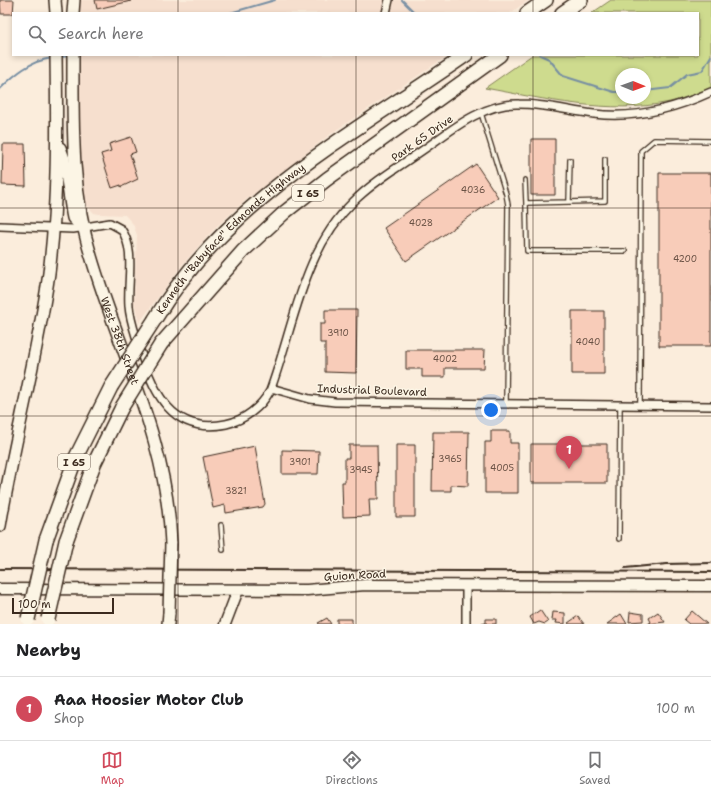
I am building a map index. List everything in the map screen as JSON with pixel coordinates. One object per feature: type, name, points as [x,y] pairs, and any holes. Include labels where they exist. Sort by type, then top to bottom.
[{"type":"highway","points":[[529,12],[546,0]]},
{"type":"highway","points":[[564,12],[582,0]]},
{"type":"highway","name":"Kenneth \"Babyface\" Edmonds Highway","points":[[47,622],[66,541],[94,464],[122,407],[161,344],[243,251],[285,212],[327,179],[498,56]]},
{"type":"highway","name":"Kenneth \"Babyface\" Edmonds Highway","points":[[27,622],[46,540],[76,457],[111,387],[170,293],[221,236],[262,197],[314,156],[463,58]]},
{"type":"main road","points":[[55,0],[56,12]]},
{"type":"main road","points":[[73,12],[74,0]]},
{"type":"main road","points":[[0,526],[39,328],[54,228],[57,140],[56,56]]},
{"type":"main road","name":"West 38th Street","points":[[73,56],[74,163],[84,228],[101,290],[142,400],[158,450],[168,501],[171,543],[169,619]]},
{"type":"main road","points":[[57,140],[64,159],[72,213],[74,218],[84,228]]},
{"type":"street","points":[[386,12],[389,0]]},
{"type":"street","name":"Park 65 Drive","points":[[271,388],[312,262],[333,225],[353,201],[450,131],[481,113],[504,106],[520,104],[594,114],[635,114],[664,110],[711,92]]},
{"type":"street","points":[[0,226],[84,228],[110,223],[121,228],[129,248],[128,298],[133,327],[155,391],[172,411],[186,420],[210,426],[229,424],[254,410],[264,401],[271,388]]},
{"type":"street","name":"Industrial Boulevard","points":[[271,388],[304,398],[329,402],[711,406]]},
{"type":"street","name":"Guion Road","points":[[0,589],[307,590],[365,585],[711,586]]},
{"type":"street","points":[[466,585],[466,624]]},
{"type":"street","points":[[225,624],[238,590]]},
{"type":"lane","points":[[481,113],[508,205],[506,405]]},
{"type":"lane","points":[[640,406],[641,152],[654,140],[711,141]]},
{"type":"lane","points":[[526,203],[605,202],[605,159]]},
{"type":"lane","points":[[569,202],[570,160]]},
{"type":"lane","points":[[525,180],[527,251],[626,251]]},
{"type":"lane","points":[[618,539],[620,406]]},
{"type":"lane","points":[[221,525],[223,550]]},
{"type":"shaded area","points":[[80,0],[529,0],[511,12],[80,12]]},
{"type":"shaded area","points":[[80,56],[448,56],[332,133],[246,200],[215,228],[183,264],[139,323],[134,302],[137,235],[133,224],[125,215],[94,213],[86,205],[79,123]]},
{"type":"green space","points":[[611,0],[711,0],[711,88],[670,102],[647,106],[600,106],[554,101],[485,88],[531,56],[699,56],[699,12],[593,12]]},
{"type":"building","points":[[0,0],[14,0],[12,14],[1,14]]},
{"type":"building","points":[[95,0],[130,0],[131,1],[97,9]]},
{"type":"building","points":[[131,137],[136,152],[130,154],[138,179],[121,187],[121,185],[112,188],[101,154],[111,151],[109,144]]},
{"type":"building","points":[[531,139],[555,139],[555,195],[531,195]]},
{"type":"building","points":[[3,144],[25,144],[26,186],[2,185]]},
{"type":"building","points":[[476,164],[498,197],[406,261],[384,228]]},
{"type":"building","points":[[659,173],[711,173],[711,346],[659,346]]},
{"type":"building","points":[[325,310],[357,310],[356,373],[325,372],[325,343],[320,343],[320,324],[325,324]]},
{"type":"building","points":[[572,311],[604,311],[604,374],[572,374]]},
{"type":"building","points":[[406,350],[485,350],[484,368],[445,368],[445,377],[422,377],[422,369],[406,369]]},
{"type":"building","points":[[491,431],[510,431],[510,443],[518,443],[518,493],[485,493],[485,442],[491,442]]},
{"type":"building","points":[[433,432],[469,432],[468,486],[451,485],[451,491],[432,491]]},
{"type":"building","points":[[531,444],[607,444],[607,483],[531,483]]},
{"type":"building","points":[[349,445],[377,445],[378,499],[369,499],[370,516],[343,517],[342,482],[345,482],[345,458],[349,458]]},
{"type":"building","points":[[396,445],[415,445],[415,517],[396,517]]},
{"type":"building","points":[[255,446],[265,504],[263,507],[226,513],[225,505],[213,508],[203,457]]},
{"type":"building","points":[[282,450],[319,451],[318,474],[282,474]]},
{"type":"building","points":[[540,610],[548,622],[545,624],[539,622],[534,624],[530,617]]},
{"type":"building","points":[[692,611],[707,624],[689,624],[684,620]]},
{"type":"building","points":[[553,612],[565,613],[565,624],[556,623],[557,620],[552,620]]},
{"type":"building","points":[[630,612],[643,614],[643,621],[629,622]]},
{"type":"building","points":[[658,612],[665,622],[648,624],[651,622],[649,618]]},
{"type":"building","points":[[621,614],[627,624],[607,624]]},
{"type":"building","points":[[578,616],[584,624],[568,623]]},
{"type":"building","points":[[327,618],[331,624],[318,623]]},
{"type":"building","points":[[337,619],[352,619],[352,624],[337,624]]},
{"type":"building","points":[[486,619],[496,619],[496,624],[481,624],[486,623]]},
{"type":"waterway","points":[[233,12],[275,0]]},
{"type":"waterway","points":[[402,0],[414,12]]},
{"type":"waterway","points":[[60,57],[70,56]]},
{"type":"waterway","points":[[542,56],[549,59],[563,76],[615,92]]},
{"type":"waterway","points":[[651,90],[670,88],[687,74],[702,71],[711,56]]},
{"type":"waterway","points":[[0,89],[23,69],[37,62],[52,58]]},
{"type":"railway","points":[[625,568],[667,564],[711,563]]},
{"type":"railway","points":[[0,569],[711,572]]},
{"type":"place","name":"Aaa Hoosier Motor Club","points":[[569,469]]}]
